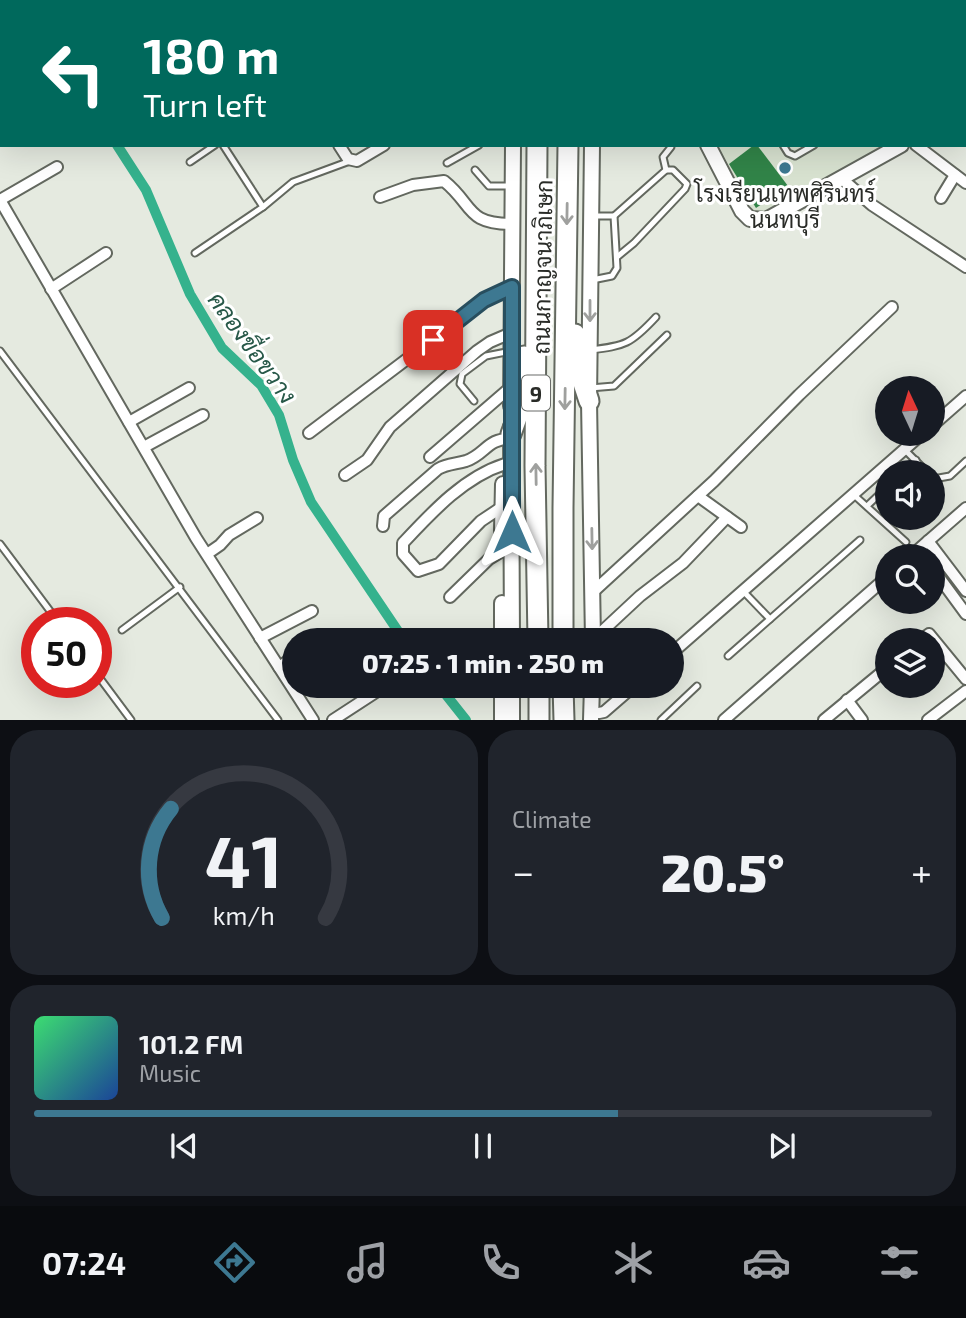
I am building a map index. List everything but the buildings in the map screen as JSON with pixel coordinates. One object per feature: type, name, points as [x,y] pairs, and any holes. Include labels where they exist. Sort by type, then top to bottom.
[{"type":"highway","name":"ถนนกาญจนาภิเษก","points":[[537,147],[538,628]]},
{"type":"highway","name":"ถนนกาญจนาภิเษก","points":[[563,628],[568,147]]},
{"type":"highway","points":[[566,281],[580,368],[589,394]]},
{"type":"highway","points":[[511,441],[519,412],[525,345],[536,303]]},
{"type":"highway","points":[[539,698],[539,719]]},
{"type":"highway","points":[[564,698],[564,719]]},
{"type":"main road","points":[[512,628],[510,351],[513,147]]},
{"type":"main road","points":[[592,147],[589,394],[594,628]]},
{"type":"main road","points":[[709,147],[742,211],[754,220],[766,220],[784,212],[897,147]]},
{"type":"main road","points":[[502,628],[502,507],[505,464],[511,441]]},
{"type":"main road","points":[[502,719],[507,698]]},
{"type":"main road","points":[[510,698],[512,719]]},
{"type":"main road","points":[[594,698],[597,717]]},
{"type":"main road","points":[[597,717],[598,698]]},
{"type":"street","points":[[340,147],[351,161],[360,160],[381,147]]},
{"type":"street","points":[[919,147],[966,183]]},
{"type":"street","points":[[57,167],[0,200],[196,538],[313,719]]},
{"type":"street","points":[[941,198],[955,175]]},
{"type":"street","points":[[841,178],[905,228],[966,267]]},
{"type":"street","points":[[380,197],[413,185],[444,181],[474,215],[491,223],[512,224]]},
{"type":"street","points":[[51,289],[106,253]]},
{"type":"street","points":[[309,433],[484,300],[512,287]]},
{"type":"street","points":[[594,591],[698,496],[892,307]]},
{"type":"street","points":[[345,475],[367,460],[390,427],[477,351],[511,333]]},
{"type":"street","points":[[430,457],[511,387]]},
{"type":"street","points":[[129,422],[188,388]]},
{"type":"street","points":[[945,414],[966,396]]},
{"type":"street","points":[[144,447],[203,415]]},
{"type":"street","points":[[383,526],[384,516],[438,469],[466,461],[499,438],[511,441]]},
{"type":"street","points":[[684,643],[908,446]]},
{"type":"street","points":[[502,507],[481,521],[439,564],[418,571],[403,554],[403,543],[454,493],[479,474],[505,464]]},
{"type":"street","points":[[698,496],[741,527]]},
{"type":"street","points":[[926,544],[966,508]]},
{"type":"street","points":[[607,628],[640,596],[683,563],[727,517]]},
{"type":"street","points":[[207,554],[229,535],[257,518]]},
{"type":"street","points":[[928,541],[966,591]]},
{"type":"street","points":[[450,597],[489,559],[502,551]]},
{"type":"street","points":[[945,585],[966,614]]},
{"type":"street","points":[[724,719],[875,590]]},
{"type":"street","points":[[260,638],[312,611]]},
{"type":"street","points":[[945,653],[966,679]]},
{"type":"street","points":[[824,719],[875,678]]},
{"type":"street","points":[[928,719],[966,691]]},
{"type":"street","points":[[334,719],[367,698]]},
{"type":"street","points":[[597,717],[620,698]]},
{"type":"street","points":[[847,701],[862,719]]},
{"type":"lane","points":[[190,162],[212,147]]},
{"type":"lane","points":[[224,147],[263,207]]},
{"type":"lane","points":[[447,163],[475,147]]},
{"type":"lane","points":[[666,170],[663,157],[671,147]]},
{"type":"lane","points":[[784,147],[788,153],[795,156],[811,147]]},
{"type":"lane","points":[[195,253],[263,207],[293,182],[351,161]]},
{"type":"lane","points":[[475,170],[489,186],[513,186]]},
{"type":"lane","points":[[591,216],[614,216],[666,170],[673,170],[685,181],[685,189],[634,243],[617,257]]},
{"type":"lane","points":[[590,281],[615,273],[617,257],[614,216]]},
{"type":"lane","points":[[590,350],[620,346],[633,340],[656,317]]},
{"type":"lane","points":[[589,394],[614,386],[667,335]]},
{"type":"lane","points":[[0,351],[278,719]]},
{"type":"lane","points":[[474,401],[460,384],[462,374],[486,356],[510,351]]},
{"type":"lane","points":[[905,449],[916,460]]},
{"type":"lane","points":[[945,477],[950,476],[966,461]]},
{"type":"lane","points":[[853,494],[906,542]]},
{"type":"lane","points":[[867,506],[875,498]]},
{"type":"lane","points":[[728,656],[860,540]]},
{"type":"lane","points":[[0,544],[47,607]]},
{"type":"lane","points":[[122,630],[180,587]]},
{"type":"lane","points":[[743,591],[770,619]]},
{"type":"lane","points":[[660,719],[697,686]]},
{"type":"lane","points":[[112,694],[131,719]]},
{"type":"shaded area","name":"โรงเรียนเทพศิรินทร์ นนทบุรี","points":[[710,147],[884,147],[758,214],[748,211]]},
{"type":"waterway","name":"คลองขื่อขวาง","points":[[118,147],[146,190],[190,294],[222,348],[261,385],[279,415],[293,460],[311,502],[396,628]]},
{"type":"waterway","name":"คลองขื่อขวาง","points":[[449,698],[466,720]]},
{"type":"place","name":"โรงเรียนเทพศิรินทร์ นนทบุรี","points":[[785,168]]},
{"type":"route","points":[[433,340],[484,300],[512,287],[512,532]]}]
